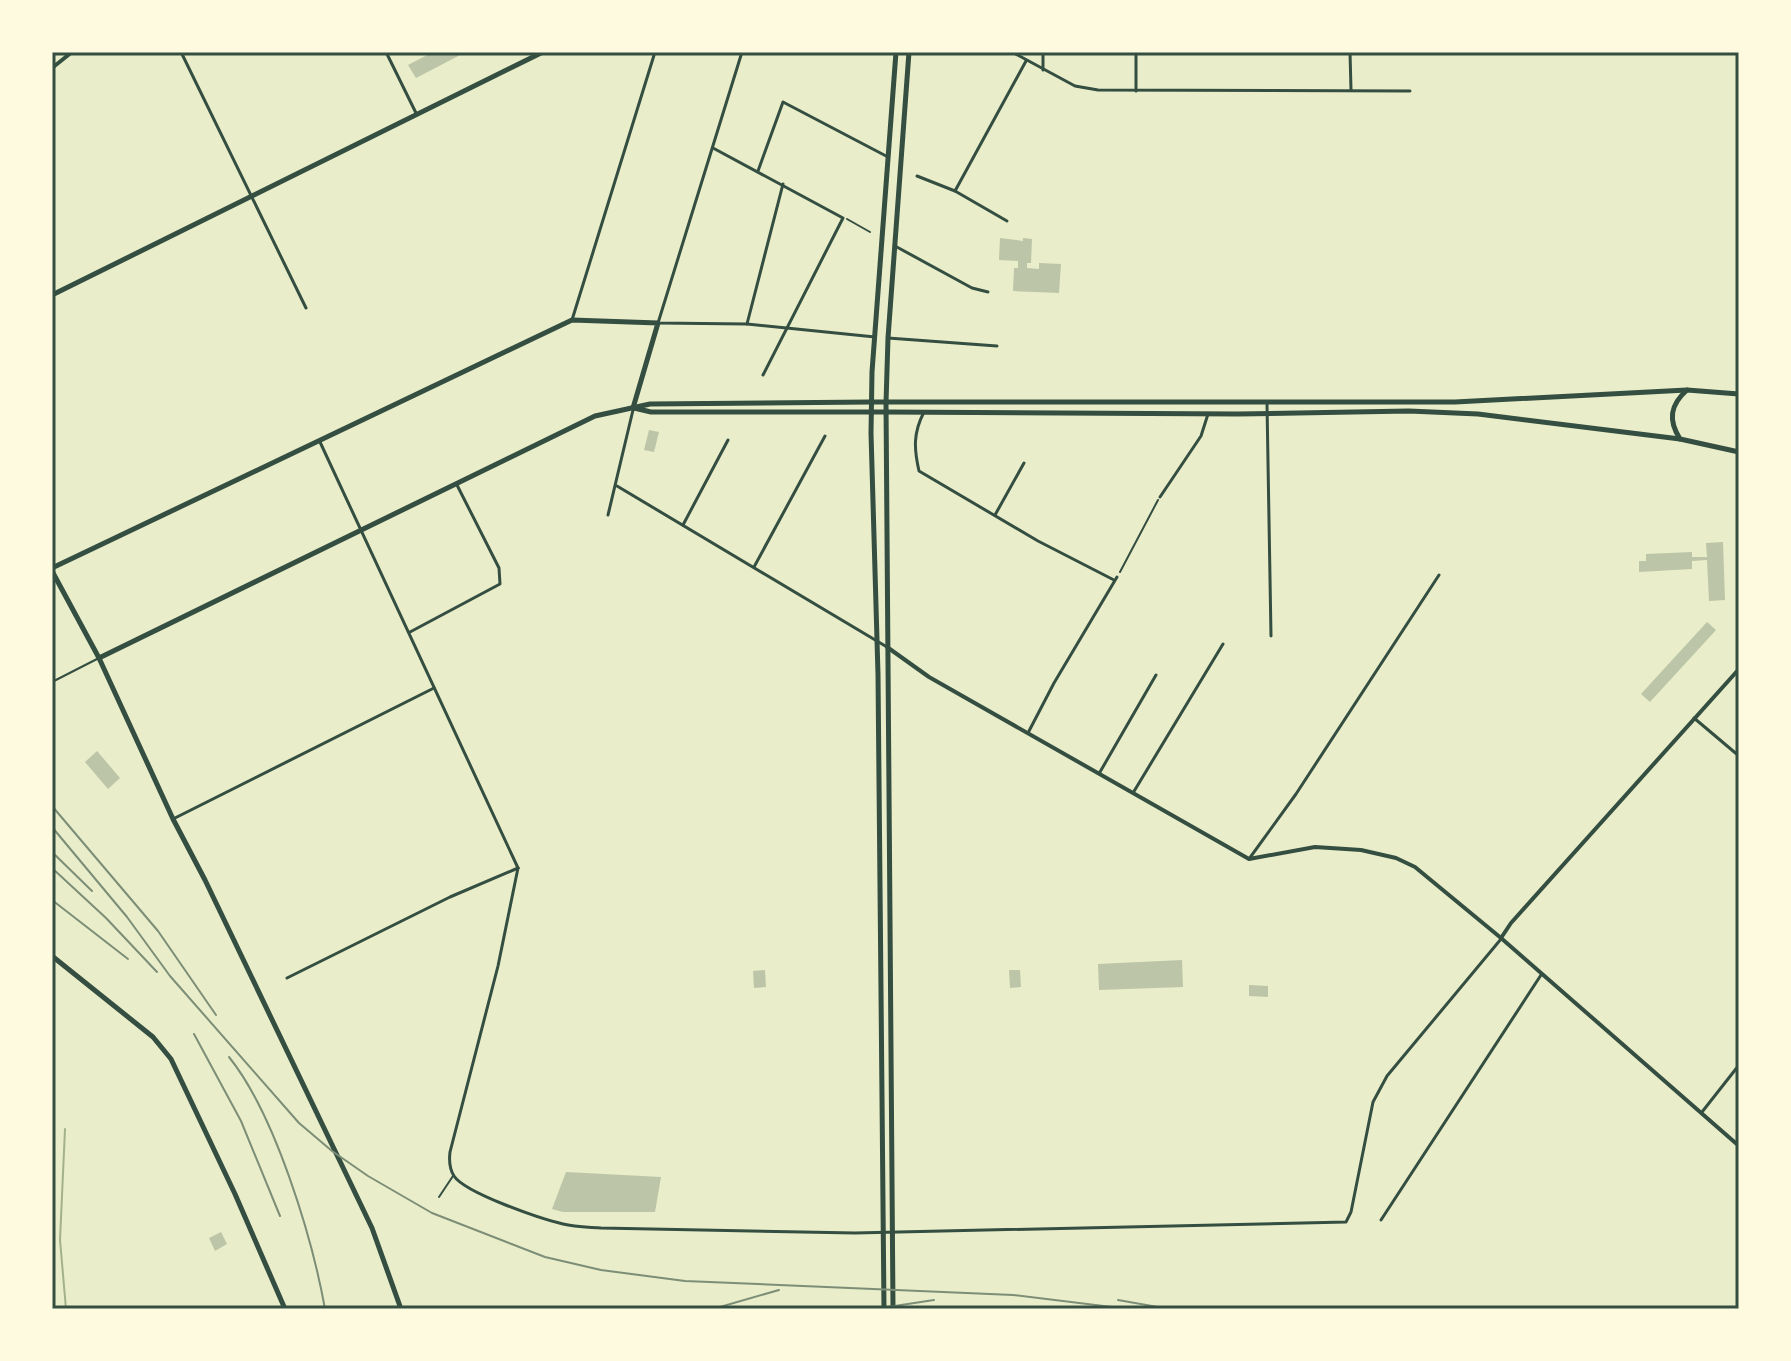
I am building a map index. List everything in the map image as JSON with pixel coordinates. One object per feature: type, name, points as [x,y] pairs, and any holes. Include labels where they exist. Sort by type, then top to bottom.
[{"type":"main road","points":[[52,295],[543,52]]},
{"type":"main road","points":[[884,1309],[877,641],[871,402],[896,52]]},
{"type":"main road","points":[[893,1309],[886,403],[909,52]]},
{"type":"main road","points":[[401,1309],[372,1228],[173,819],[99,658],[55,582],[52,569],[572,320],[658,323],[633,408]]},
{"type":"main road","points":[[1680,439],[1673,428],[1672,408],[1687,390]]},
{"type":"main road","points":[[99,658],[595,416],[650,404],[1455,402],[1687,390],[1739,391]]},
{"type":"main road","points":[[633,408],[651,412],[1208,414],[1409,411],[1478,414],[1680,439],[1739,452]]},
{"type":"main road","points":[[52,956],[153,1037],[171,1059],[285,1309]]},
{"type":"street","points":[[52,68],[72,52]]},
{"type":"street","points":[[181,52],[306,308]]},
{"type":"street","points":[[386,52],[416,113]]},
{"type":"street","points":[[572,320],[655,52]]},
{"type":"street","points":[[742,52],[658,323],[747,324],[875,337]]},
{"type":"street","points":[[1012,52],[1075,86],[1098,90],[1410,91]]},
{"type":"street","points":[[1043,52],[1043,70]]},
{"type":"street","points":[[1136,52],[1136,91]]},
{"type":"street","points":[[1350,52],[1351,90]]},
{"type":"street","points":[[955,191],[1027,60]]},
{"type":"street","points":[[758,171],[783,102],[888,157]]},
{"type":"street","points":[[713,148],[843,218],[791,321],[784,328],[763,375]]},
{"type":"street","points":[[917,176],[955,191],[1007,221]]},
{"type":"street","points":[[747,324],[783,184]]},
{"type":"street","points":[[895,246],[972,288],[988,292]]},
{"type":"street","points":[[888,338],[997,346]]},
{"type":"street","points":[[1267,404],[1271,636]]},
{"type":"street","points":[[608,515],[633,408]]},
{"type":"street","points":[[924,412],[915,433],[914,452],[919,471],[1115,578],[1029,731]]},
{"type":"street","points":[[1160,497],[1201,436],[1208,414]]},
{"type":"street","points":[[754,567],[825,436]]},
{"type":"street","points":[[683,525],[728,440]]},
{"type":"street","points":[[320,442],[518,868],[498,966],[450,1152],[453,1176],[469,1189],[564,1224],[601,1228],[855,1233],[1346,1222],[1351,1212],[1373,1102],[1387,1076],[1511,923],[1739,669]]},
{"type":"street","points":[[995,515],[1024,463]]},
{"type":"street","points":[[410,632],[500,584],[499,568],[456,483]]},
{"type":"street","points":[[617,486],[887,647],[929,677],[1029,731],[1249,859],[1315,847],[1361,850],[1396,858],[1415,867],[1739,1146]]},
{"type":"street","points":[[1249,859],[1296,794],[1439,575]]},
{"type":"street","points":[[1133,793],[1223,644]]},
{"type":"street","points":[[1100,772],[1156,675]]},
{"type":"street","points":[[173,819],[434,688]]},
{"type":"street","points":[[1694,718],[1739,756]]},
{"type":"street","points":[[287,978],[450,897],[518,868]]},
{"type":"street","points":[[1381,1220],[1541,975]]},
{"type":"street","points":[[1700,1114],[1739,1065]]},
{"type":"lane","points":[[52,682],[99,658]]},
{"type":"lane","points":[[439,1197],[453,1176]]},
{"type":"path","points":[[843,218],[870,232]]},
{"type":"path","points":[[1115,578],[1160,497]]},
{"type":"building","points":[[433,52],[466,52],[416,78],[408,65]]},
{"type":"building","points":[[1000,238],[1032,239],[1031,263],[1027,263],[1027,268],[1039,269],[1039,263],[1061,264],[1059,293],[1013,291],[1014,268],[1018,268],[1018,261],[999,260]]},
{"type":"building","points":[[649,430],[659,432],[654,452],[644,450]]},
{"type":"building","points":[[1723,542],[1725,600],[1709,601],[1707,560],[1692,561],[1692,569],[1639,572],[1639,561],[1646,561],[1646,554],[1692,552],[1692,557],[1707,557],[1706,543]]},
{"type":"building","points":[[1707,622],[1716,630],[1650,702],[1641,694]]},
{"type":"building","points":[[97,751],[120,778],[108,789],[85,762]]},
{"type":"building","points":[[1182,960],[1183,987],[1099,990],[1098,964]]},
{"type":"building","points":[[765,970],[766,987],[754,988],[753,971]]},
{"type":"building","points":[[1009,970],[1020,970],[1021,987],[1010,988]]},
{"type":"building","points":[[1249,985],[1268,986],[1268,997],[1249,996]]},
{"type":"building","points":[[566,1172],[661,1177],[655,1212],[563,1212],[552,1209]]},
{"type":"building","points":[[221,1232],[227,1244],[215,1251],[209,1238]]},
{"type":"waterway","points":[[65,1129],[60,1240],[66,1309]]},
{"type":"railway","points":[[52,806],[158,931],[216,1015]]},
{"type":"railway","points":[[52,827],[127,917],[170,976],[299,1123],[368,1176],[432,1213],[545,1257],[601,1270],[685,1281],[1013,1295],[1128,1309]]},
{"type":"railway","points":[[52,852],[92,891]]},
{"type":"railway","points":[[52,868],[106,918],[157,972]]},
{"type":"railway","points":[[52,900],[128,959]]},
{"type":"railway","points":[[194,1034],[241,1121],[280,1216]]},
{"type":"railway","points":[[229,1057],[262,1110],[289,1177],[311,1247],[325,1309]]},
{"type":"railway","points":[[713,1309],[779,1290]]},
{"type":"railway","points":[[875,1309],[934,1300]]},
{"type":"railway","points":[[1118,1300],[1169,1309]]}]
